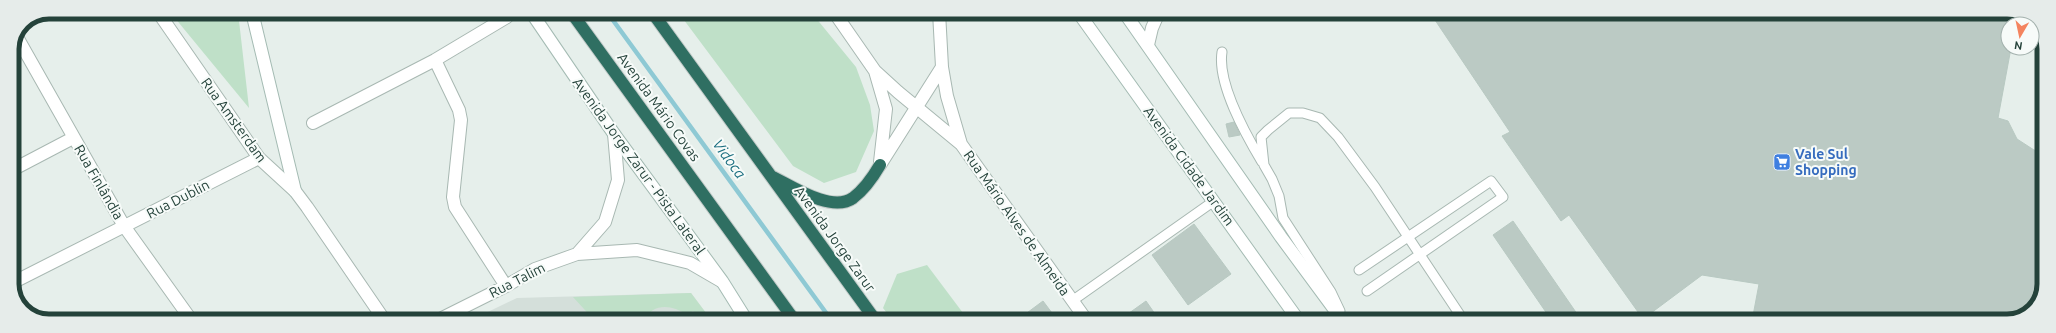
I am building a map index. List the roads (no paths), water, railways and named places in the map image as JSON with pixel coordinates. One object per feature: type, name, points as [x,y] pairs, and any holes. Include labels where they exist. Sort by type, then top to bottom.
[{"type":"highway","name":"Avenida Mário Covas","points":[[576,19],[790,314]]},
{"type":"highway","points":[[657,19],[770,175],[813,197],[826,202],[839,202],[852,199],[868,183],[880,165]]},
{"type":"highway","name":"Avenida Jorge Zarur","points":[[770,175],[871,314]]},
{"type":"street","name":"Rua Amsterdam","points":[[163,19],[259,158],[295,191],[380,314]]},
{"type":"street","points":[[254,19],[295,191]]},
{"type":"street","points":[[314,124],[435,60],[504,19]]},
{"type":"street","name":"Avenida Jorge Zarur - Pista Lateral","points":[[536,19],[614,134],[722,281],[743,314]]},
{"type":"street","points":[[839,19],[876,71],[916,107],[961,144]]},
{"type":"street","points":[[939,19],[942,67],[947,96],[961,144]]},
{"type":"street","name":"Avenida Cidade Jardim","points":[[1083,19],[1294,314]]},
{"type":"street","points":[[1129,19],[1281,237],[1339,314]]},
{"type":"street","points":[[1148,45],[1156,19]]},
{"type":"street","name":"Rua Finlândia","points":[[20,43],[124,226],[187,314]]},
{"type":"street","points":[[435,60],[459,110],[461,120],[453,197],[455,207],[506,286]]},
{"type":"street","points":[[880,165],[942,67]]},
{"type":"street","points":[[876,71],[886,109],[880,165]]},
{"type":"street","points":[[578,254],[605,222],[618,180],[614,134]]},
{"type":"street","points":[[19,166],[73,138]]},
{"type":"street","name":"Rua Mário Alves de Almeida","points":[[961,144],[1081,314]]},
{"type":"street","name":"Rua Dublin","points":[[19,279],[259,158]]},
{"type":"street","name":"Rua Talim","points":[[450,314],[506,286],[535,269],[578,254],[637,250],[690,263],[722,281]]},
{"type":"lane","points":[[1222,52],[1222,75],[1244,132],[1274,184],[1283,218],[1331,292],[1341,314]]},
{"type":"lane","points":[[1264,165],[1261,137],[1268,130],[1289,113],[1303,113],[1320,118],[1338,137],[1375,187],[1459,314]]},
{"type":"lane","points":[[1359,270],[1491,181],[1503,197],[1367,291]]},
{"type":"lane","points":[[1072,301],[1214,201]]},
{"type":"waterway","name":"Vidoca","points":[[612,19],[827,314]]},
{"type":"place","name":"Vale Sul Shopping","points":[[1782,162]]}]
